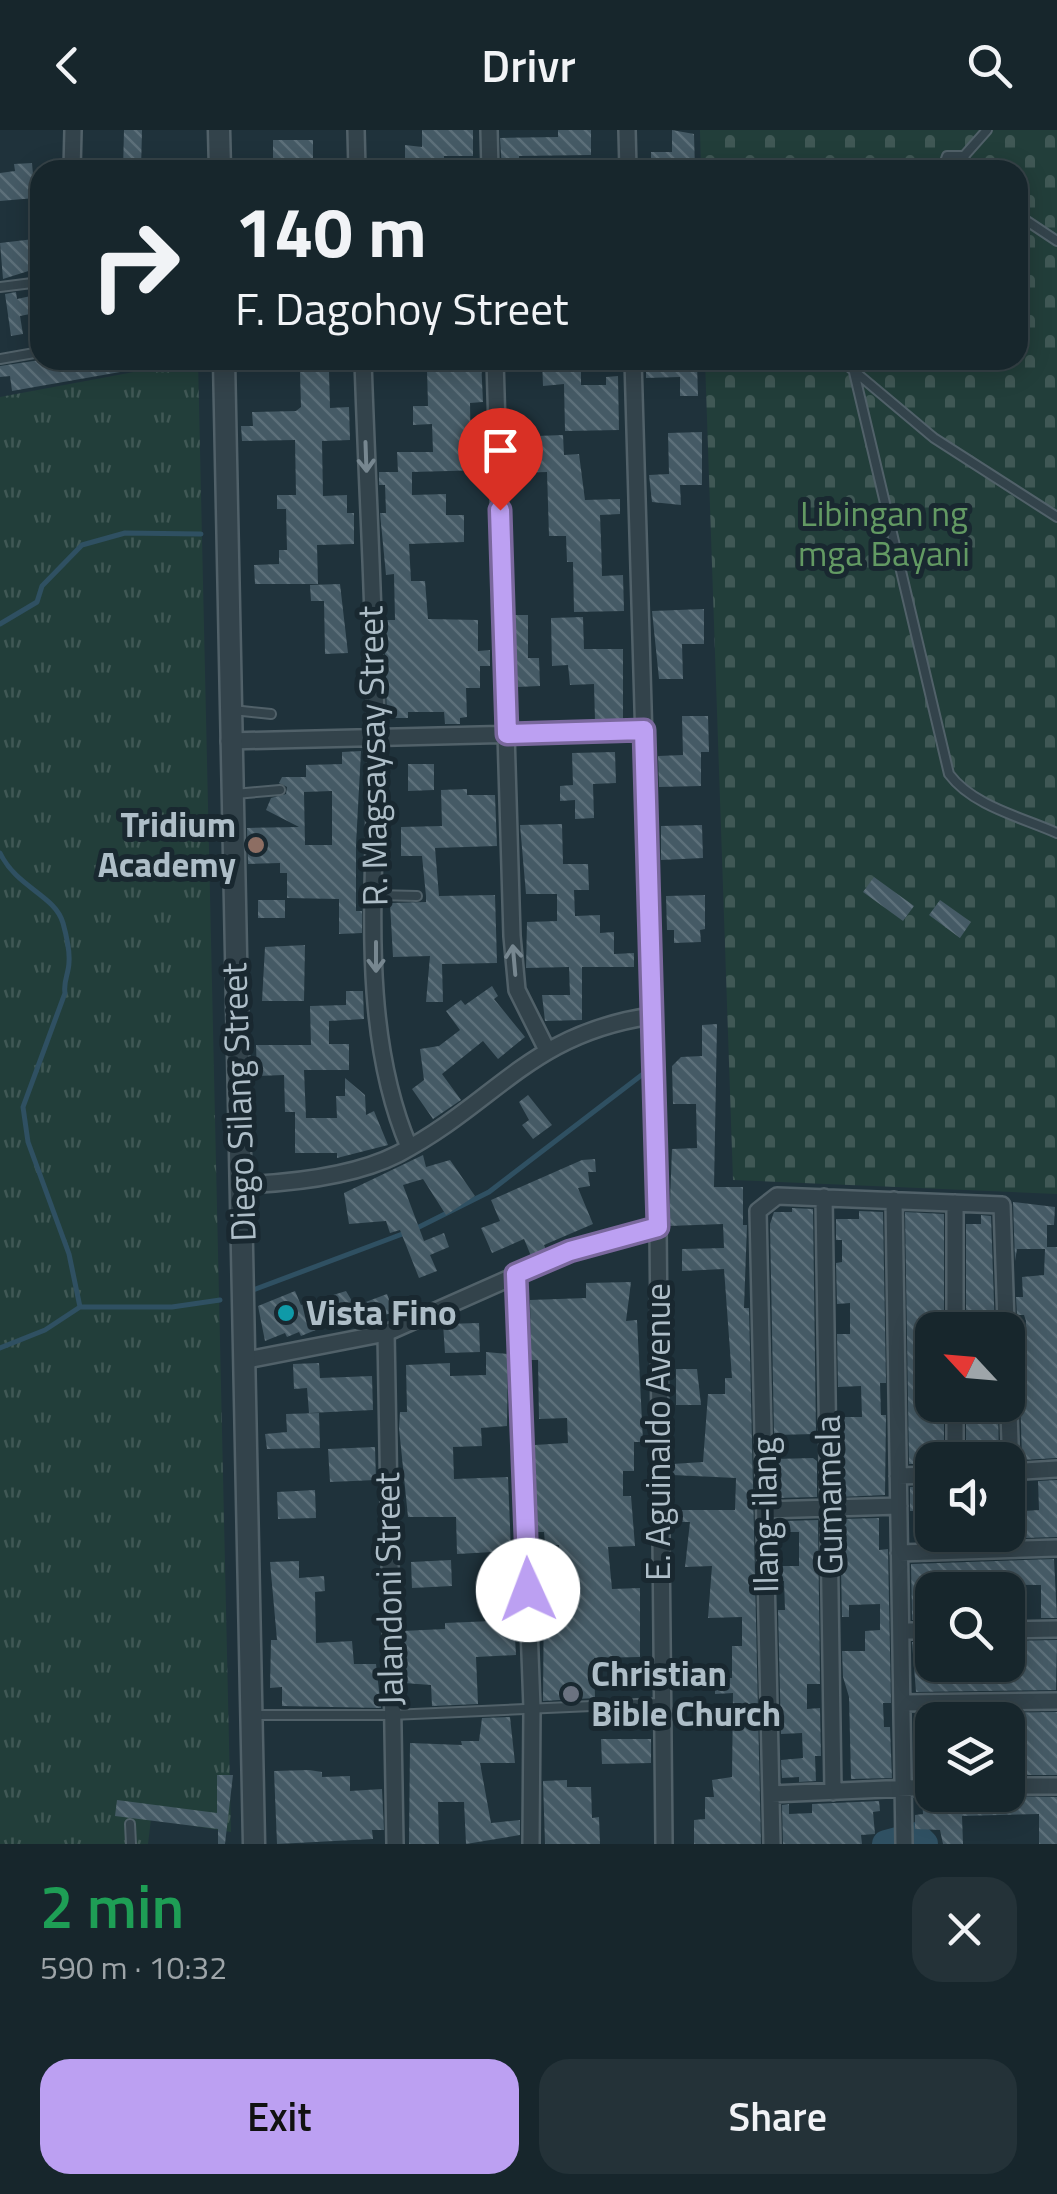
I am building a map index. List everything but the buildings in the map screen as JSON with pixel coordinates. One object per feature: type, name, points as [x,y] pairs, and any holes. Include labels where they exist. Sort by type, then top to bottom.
[{"type":"street","points":[[72,160],[73,130]]},
{"type":"street","points":[[219,130],[220,160]]},
{"type":"street","points":[[356,130],[357,160]]},
{"type":"street","points":[[489,130],[490,160]]},
{"type":"street","points":[[627,130],[628,160]]},
{"type":"street","name":"Diego Silang Street","points":[[224,370],[228,741],[246,1360],[254,1844]]},
{"type":"street","name":"R. Magsaysay Street","points":[[363,370],[376,735],[376,992],[384,1070],[409,1147]]},
{"type":"street","points":[[495,370],[517,990],[548,1050]]},
{"type":"street","name":"E. Aguinaldo Avenue","points":[[632,370],[658,1227],[664,1844]]},
{"type":"street","points":[[228,741],[644,730]]},
{"type":"street","points":[[241,1185],[284,1183],[349,1169],[409,1147],[548,1050],[614,1022],[652,1016]]},
{"type":"street","name":"Ilang-ilang","points":[[772,1844],[758,1210],[777,1196],[824,1197]]},
{"type":"street","points":[[824,1197],[997,1203],[1004,1209],[1008,1442]]},
{"type":"street","name":"Gumamela","points":[[824,1197],[832,1792]]},
{"type":"street","points":[[894,1200],[904,1844]]},
{"type":"street","points":[[955,1203],[955,1312]]},
{"type":"street","points":[[246,1360],[386,1334],[570,1251],[658,1227]]},
{"type":"street","points":[[516,1274],[532,1708],[531,1844]]},
{"type":"street","name":"Jalandoni Street","points":[[386,1334],[395,1844]]},
{"type":"street","points":[[1025,1471],[1057,1469]]},
{"type":"street","points":[[898,1476],[915,1476]]},
{"type":"street","points":[[766,1510],[899,1506]]},
{"type":"street","points":[[899,1553],[1057,1548]]},
{"type":"street","points":[[1025,1630],[1057,1629]]},
{"type":"street","points":[[901,1631],[915,1631]]},
{"type":"street","points":[[902,1703],[1057,1702]]},
{"type":"street","points":[[1025,1786],[1057,1786]]},
{"type":"street","points":[[772,1794],[915,1787]]},
{"type":"lane","points":[[946,160],[947,156],[964,156],[987,130]]},
{"type":"lane","points":[[964,156],[965,160]]},
{"type":"lane","points":[[1028,222],[1057,241]]},
{"type":"lane","points":[[0,287],[30,283]]},
{"type":"lane","points":[[0,359],[30,354]]},
{"type":"lane","points":[[854,372],[934,438],[1057,517]]},
{"type":"lane","points":[[854,372],[949,774],[960,789],[982,801],[1057,832]]},
{"type":"lane","points":[[228,710],[271,714]]},
{"type":"lane","points":[[230,794],[280,790]]},
{"type":"lane","points":[[376,895],[417,896]]},
{"type":"lane","points":[[251,1715],[391,1715],[660,1703]]},
{"type":"lane","points":[[130,1824],[131,1844]]},
{"type":"green space","name":"Libingan ng mga Bayani","points":[[700,130],[1057,130],[1057,1194],[733,1180],[705,370],[1028,370],[1028,160],[701,160]]},
{"type":"green space","points":[[144,370],[198,370],[231,1832],[151,1819],[148,1844],[0,1844],[0,397]]},
{"type":"waterway","points":[[0,624],[37,602],[42,586],[82,545],[125,533],[201,534]]},
{"type":"waterway","points":[[0,853],[16,875],[59,913],[67,942],[65,993],[23,1107],[28,1142],[69,1254],[80,1307],[45,1330],[0,1348]]},
{"type":"waterway","points":[[415,1229],[489,1192],[643,1074]]},
{"type":"waterway","points":[[253,1290],[405,1233]]},
{"type":"waterway","points":[[80,1307],[172,1307],[220,1300]]},
{"type":"waterway","points":[[886,1844],[916,1836],[924,1844]]},
{"type":"place","name":"Tridium Academy","points":[[256,845]]},
{"type":"place","name":"Vista Fino","points":[[286,1313]]},
{"type":"place","name":"Christian Bible Church","points":[[571,1694]]},
{"type":"route","points":[[500,510],[507,734],[644,730],[658,1227],[570,1251],[516,1274],[528,1590]]}]
